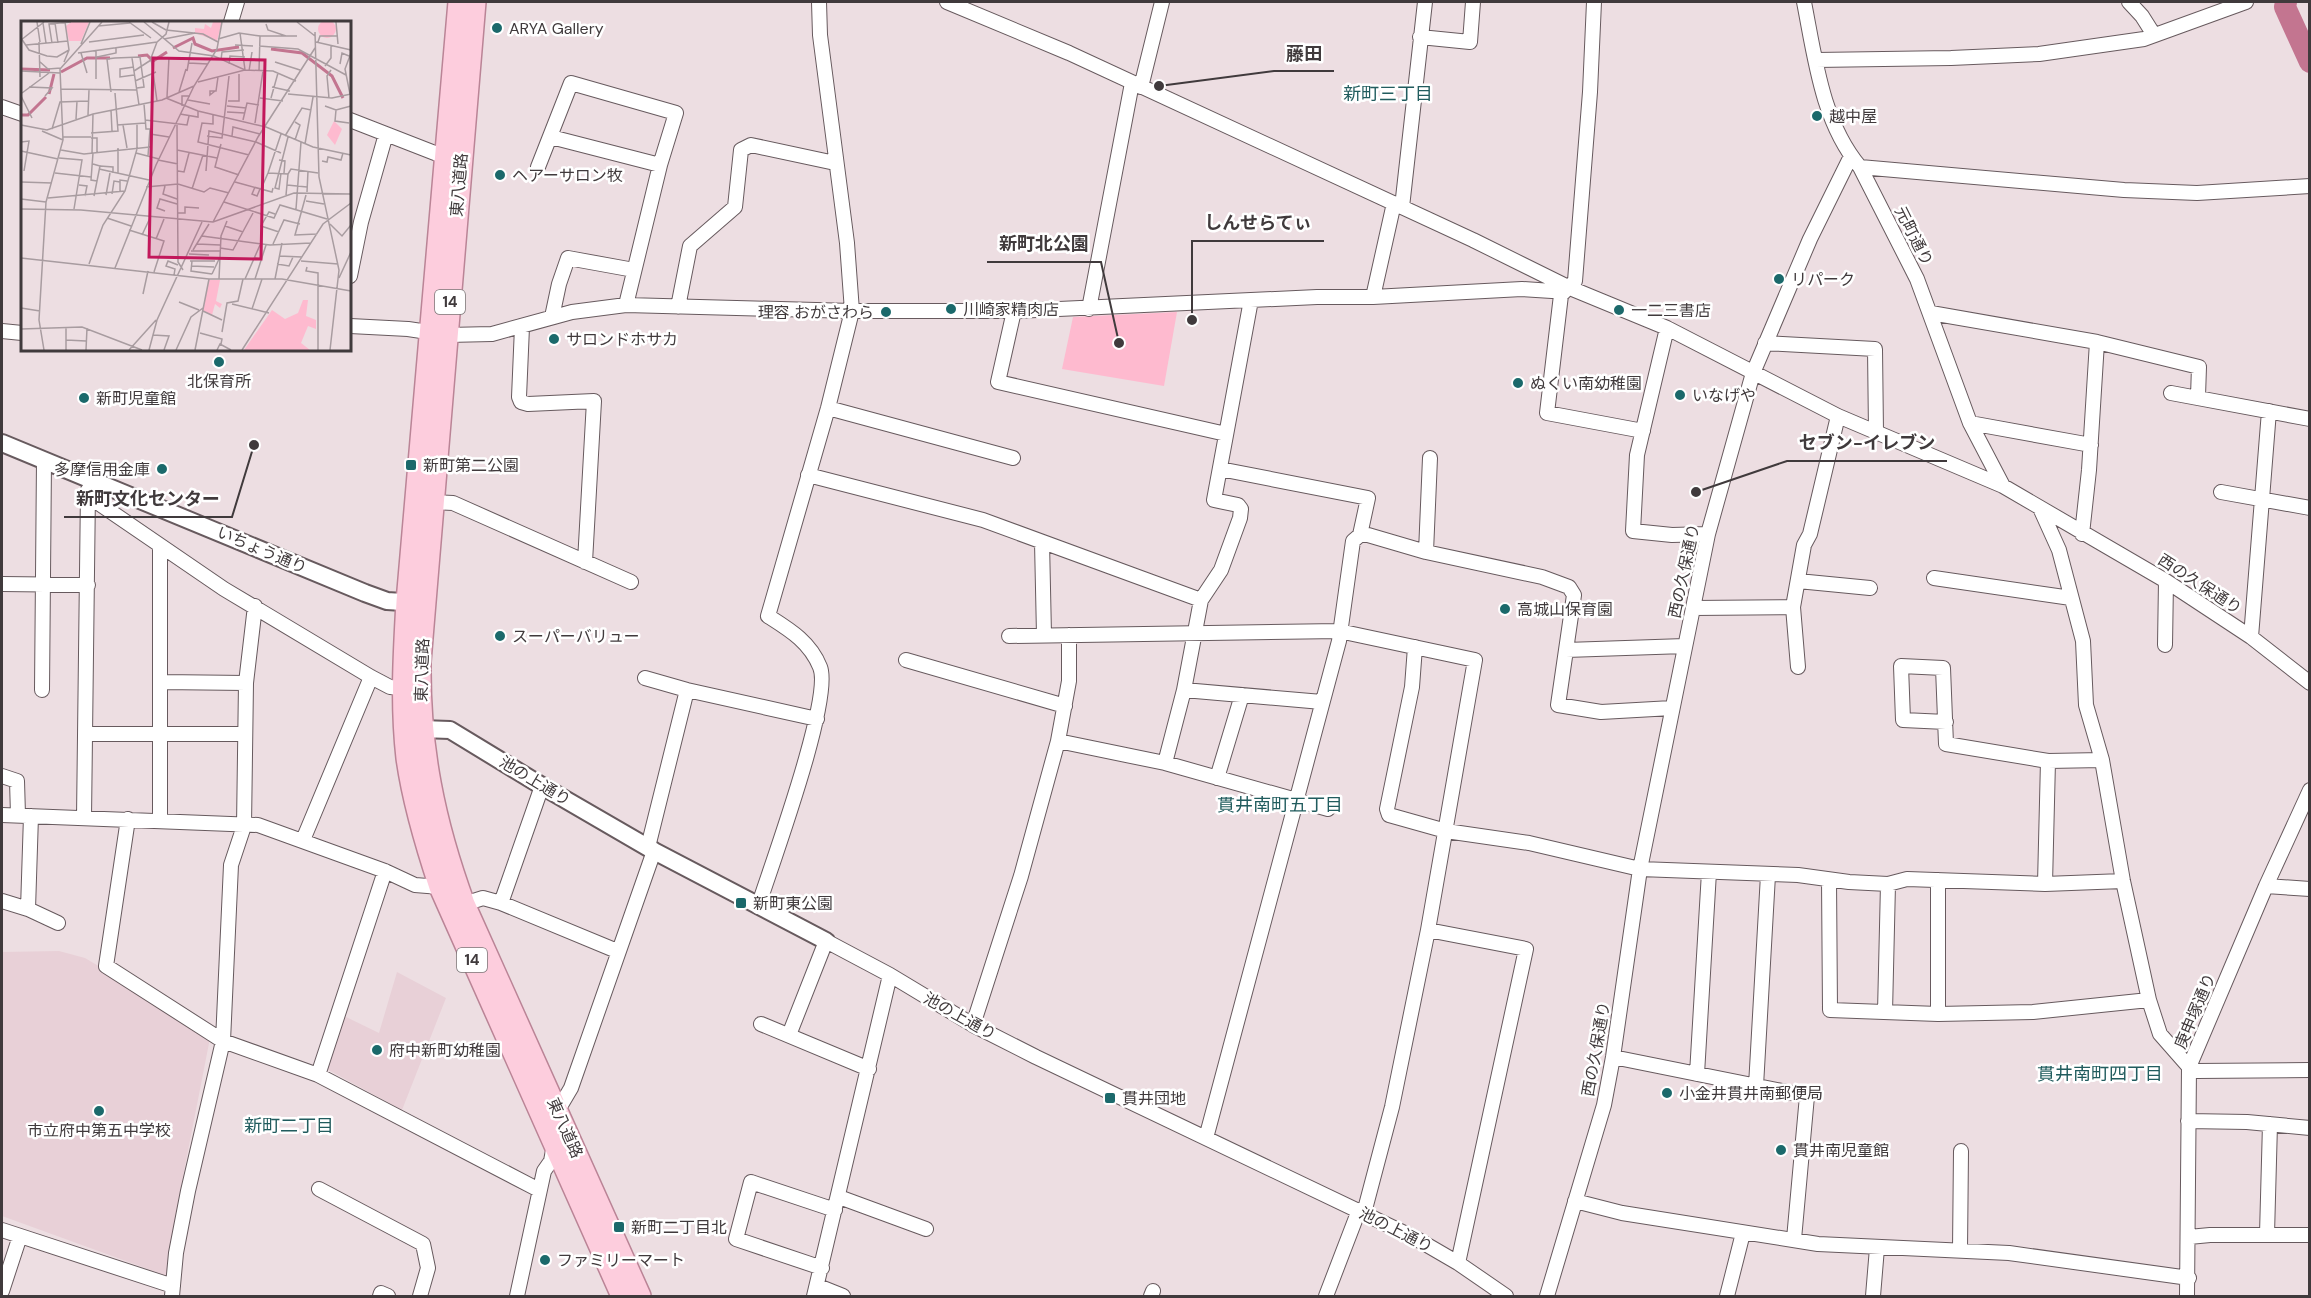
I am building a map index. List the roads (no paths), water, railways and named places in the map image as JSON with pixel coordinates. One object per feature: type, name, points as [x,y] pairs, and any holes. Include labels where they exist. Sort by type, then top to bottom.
[{"type":"main road","name":"東八道路","points":[[459,2],[445,157],[432,502],[403,688],[412,788],[426,846],[440,887],[622,1296]]},
{"type":"main road","name":"東八道路","points":[[475,2],[439,334],[416,602],[421,729],[433,804],[448,860],[464,904],[640,1296]]},
{"type":"street","points":[[231,21],[237,2]]},
{"type":"street","points":[[758,907],[818,719],[823,684],[820,667],[801,638],[768,616],[828,408],[852,311],[847,243],[820,35],[819,2]]},
{"type":"street","points":[[947,2],[1069,53],[1398,205],[1570,288],[1666,328],[1753,373],[1810,239],[1851,156]]},
{"type":"street","points":[[1089,309],[1136,85],[1162,2]]},
{"type":"street","points":[[1373,297],[1398,205],[1425,2]]},
{"type":"street","points":[[1420,37],[1470,42],[1473,2]]},
{"type":"street","points":[[1594,2],[1589,104],[1575,281],[1561,295],[1547,413],[1643,431]]},
{"type":"street","name":"元町通り","points":[[1804,2],[1816,60],[1832,118],[1851,156],[1860,167],[1917,279],[1970,423],[2002,486]]},
{"type":"street","points":[[2129,2],[2142,16],[2154,35]]},
{"type":"street","points":[[1816,60],[2039,54],[2144,39],[2247,2]]},
{"type":"street","points":[[538,167],[571,83],[676,113],[660,165],[626,306]]},
{"type":"street","points":[[2,107],[21,114]]},
{"type":"street","points":[[351,120],[445,157]]},
{"type":"street","points":[[351,271],[361,222],[386,134]]},
{"type":"street","points":[[551,137],[660,165]]},
{"type":"street","points":[[678,307],[690,246],[735,207],[741,150],[751,145],[835,163]]},
{"type":"street","points":[[1860,167],[2197,193],[2310,186]]},
{"type":"street","points":[[552,317],[559,284],[568,258],[634,270]]},
{"type":"street","points":[[351,326],[408,329],[439,334],[492,334],[572,312],[626,306],[852,311],[1014,311],[1522,289],[1552,291],[1570,288]]},
{"type":"street","points":[[1165,763],[1184,690],[1201,600],[1221,570],[1240,518],[1241,509],[1238,506],[1214,500],[1251,300]]},
{"type":"street","points":[[1014,311],[998,382],[1226,434]]},
{"type":"street","points":[[1931,313],[2097,342],[2199,367],[2198,396]]},
{"type":"street","points":[[522,327],[519,397],[521,402],[528,404],[594,401],[585,562]]},
{"type":"street","points":[[1666,328],[1638,455],[1634,531],[1672,535],[1708,534]]},
{"type":"street","points":[[2,331],[21,333]]},
{"type":"street","points":[[2082,534],[2091,445],[2097,342]]},
{"type":"street","points":[[1765,343],[1875,349],[1876,432]]},
{"type":"street","name":"西の久保通り","points":[[1547,1296],[1604,1105],[1640,869],[1672,708],[1708,534],[1753,373],[1838,416],[2002,486],[2166,581],[2251,637],[2310,683]]},
{"type":"street","points":[[2170,393],[2198,396],[2310,419]]},
{"type":"street","points":[[828,408],[1013,458]]},
{"type":"street","points":[[2251,637],[2269,411]]},
{"type":"street","points":[[1798,667],[1793,607],[1804,545],[1810,534],[1838,416]]},
{"type":"street","points":[[1970,423],[2091,445]]},
{"type":"street","name":"いちょう通り","points":[[2,442],[44,461],[88,488],[387,601],[416,602]]},
{"type":"street","points":[[1426,552],[1430,458]]},
{"type":"street","points":[[42,690],[44,461]]},
{"type":"street","points":[[1206,1138],[1322,702],[1339,631],[1353,542],[1360,535],[1368,498],[1220,469]]},
{"type":"street","points":[[808,475],[982,520],[1201,600]]},
{"type":"street","points":[[88,488],[160,546],[372,677],[390,687],[403,688]]},
{"type":"street","points":[[84,818],[88,488]]},
{"type":"street","points":[[2221,492],[2310,508]]},
{"type":"street","points":[[432,502],[453,503],[631,582]]},
{"type":"street","points":[[2040,508],[2059,550],[2083,641],[2086,705],[2102,760],[2123,881],[2149,1000],[2160,1034],[2189,1067],[2197,1071],[2310,1070]]},
{"type":"street","points":[[1360,535],[1542,577],[1569,587],[1575,596],[1558,705],[1601,712],[1672,708]]},
{"type":"street","points":[[1042,542],[1044,635]]},
{"type":"street","points":[[160,546],[160,820]]},
{"type":"street","points":[[1798,581],[1870,588]]},
{"type":"street","points":[[2165,645],[2166,581]]},
{"type":"street","points":[[2,584],[88,585]]},
{"type":"street","points":[[1942,584],[2071,598]]},
{"type":"street","points":[[2,1230],[173,1291],[176,1253],[188,1191],[223,1041],[231,865],[244,826],[246,683],[255,606]]},
{"type":"street","points":[[1693,609],[1793,607]]},
{"type":"street","points":[[1009,636],[1339,631],[1475,660],[1428,930],[1392,1107],[1361,1212],[1326,1296]]},
{"type":"street","points":[[973,1025],[1021,876],[1058,741],[1069,681],[1069,635]]},
{"type":"street","points":[[1566,650],[1685,646]]},
{"type":"street","points":[[1415,647],[1412,687],[1387,809],[1389,815],[1397,818],[1446,831],[1529,843],[1640,869],[1798,875],[1829,880],[1888,884],[1907,879],[2045,884],[2123,881]]},
{"type":"street","points":[[906,660],[1065,706]]},
{"type":"street","points":[[1946,722],[1903,720],[1901,666],[1943,668],[1946,722],[1946,744],[2048,761],[2102,760]]},
{"type":"street","points":[[303,840],[372,677]]},
{"type":"street","points":[[645,678],[687,690],[818,719]]},
{"type":"street","points":[[160,682],[246,683]]},
{"type":"street","points":[[517,1296],[539,1190],[544,1171],[551,1161],[558,1110],[571,1088],[651,849],[687,690]]},
{"type":"street","points":[[1184,690],[1322,702]]},
{"type":"street","points":[[1217,778],[1242,695]]},
{"type":"street","name":"池の上通り","points":[[421,729],[450,730],[651,849],[890,975],[973,1025],[1415,1238],[1458,1263],[1506,1296]]},
{"type":"street","points":[[86,734],[245,734]]},
{"type":"street","points":[[1058,741],[1165,763],[1328,809]]},
{"type":"street","points":[[2045,884],[2048,761]]},
{"type":"street","points":[[2,776],[17,781],[25,816],[28,909]]},
{"type":"street","points":[[501,903],[542,786]]},
{"type":"street","name":"庚申塚通り","points":[[2187,1296],[2189,1067],[2266,886],[2310,790]]},
{"type":"street","points":[[2,815],[258,825],[385,871],[415,885],[440,887]]},
{"type":"street","points":[[129,819],[106,966],[223,1041],[318,1075],[539,1190]]},
{"type":"street","points":[[318,1075],[385,871]]},
{"type":"street","points":[[1697,1074],[1709,872]]},
{"type":"street","points":[[1756,1086],[1768,875]]},
{"type":"street","points":[[1829,880],[1830,1010],[1938,1014],[2033,1012],[2149,1000]]},
{"type":"street","points":[[1938,880],[1938,1014]]},
{"type":"street","points":[[1885,1012],[1888,884]]},
{"type":"street","points":[[2266,886],[2310,889]]},
{"type":"street","points":[[464,904],[483,898],[501,903],[618,951]]},
{"type":"street","points":[[2,901],[28,909],[58,923]]},
{"type":"street","points":[[1428,930],[1526,949],[1458,1263]]},
{"type":"street","points":[[789,1035],[826,941]]},
{"type":"street","points":[[843,1296],[816,1291],[890,975]]},
{"type":"street","points":[[761,1024],[869,1069]]},
{"type":"street","points":[[1613,1057],[1808,1096],[1794,1239]]},
{"type":"street","points":[[2188,1121],[2310,1128]]},
{"type":"street","points":[[2267,1234],[2270,1124]]},
{"type":"street","points":[[1960,1249],[1961,1151]]},
{"type":"street","points":[[822,1268],[736,1239],[751,1182],[927,1229]]},
{"type":"street","points":[[319,1189],[423,1244],[428,1268],[420,1296]]},
{"type":"street","points":[[1575,1201],[1622,1213],[1818,1244],[1877,1248],[1960,1249],[2063,1260],[2147,1274],[2188,1278]]},
{"type":"street","points":[[1727,1296],[1743,1233]]},
{"type":"street","points":[[2189,1237],[2310,1235]]},
{"type":"street","points":[[2,1291],[20,1236]]},
{"type":"street","points":[[1873,1296],[1877,1248]]},
{"type":"street","points":[[380,1296],[381,1293],[388,1296]]},
{"type":"waterway","points":[[2286,2],[2285,7],[2310,62]]},
{"type":"place","name":"ARYA Gallery","points":[[497,28]]},
{"type":"place","name":"藤田","points":[[1159,86]]},
{"type":"place","name":"越中屋","points":[[1817,116]]},
{"type":"place","name":"ヘアーサロン牧","points":[[500,175]]},
{"type":"place","name":"リパーク","points":[[1779,279]]},
{"type":"place","name":"川崎家精肉店","points":[[951,309]]},
{"type":"place","name":"一二三書店","points":[[1619,310]]},
{"type":"place","name":"理容 おがさわら","points":[[886,312]]},
{"type":"place","name":"しんせらてぃ","points":[[1192,320]]},
{"type":"place","name":"サロンドホサカ","points":[[554,339]]},
{"type":"place","name":"新町北公園","points":[[1119,343]]},
{"type":"place","name":"北保育所","points":[[219,362]]},
{"type":"place","name":"ぬくい南幼稚園","points":[[1518,383]]},
{"type":"place","name":"いなげや","points":[[1680,395]]},
{"type":"place","name":"新町児童館","points":[[84,398]]},
{"type":"place","name":"新町文化センター","points":[[254,445]]},
{"type":"place","name":"新町第二公園","points":[[411,465]]},
{"type":"place","name":"多摩信用金庫","points":[[162,469]]},
{"type":"place","name":"セブン-イレブン","points":[[1696,492]]},
{"type":"place","name":"高城山保育園","points":[[1505,609]]},
{"type":"place","name":"スーパーバリュー","points":[[500,636]]},
{"type":"place","name":"新町東公園","points":[[741,903]]},
{"type":"place","name":"府中新町幼稚園","points":[[377,1050]]},
{"type":"place","name":"小金井貫井南郵便局","points":[[1667,1093]]},
{"type":"place","name":"貫井団地","points":[[1110,1098]]},
{"type":"place","name":"市立府中第五中学校","points":[[99,1111]]},
{"type":"place","name":"貫井南児童館","points":[[1781,1150]]},
{"type":"place","name":"新町二丁目北","points":[[619,1227]]},
{"type":"place","name":"ファミリーマート","points":[[545,1260]]},
{"type":"district","name":"新町三丁目","points":[[1388,94]]},
{"type":"district","name":"貫井南町五丁目","points":[[1280,805]]},
{"type":"district","name":"貫井南町四丁目","points":[[2100,1074]]},
{"type":"district","name":"新町二丁目","points":[[289,1126]]}]
